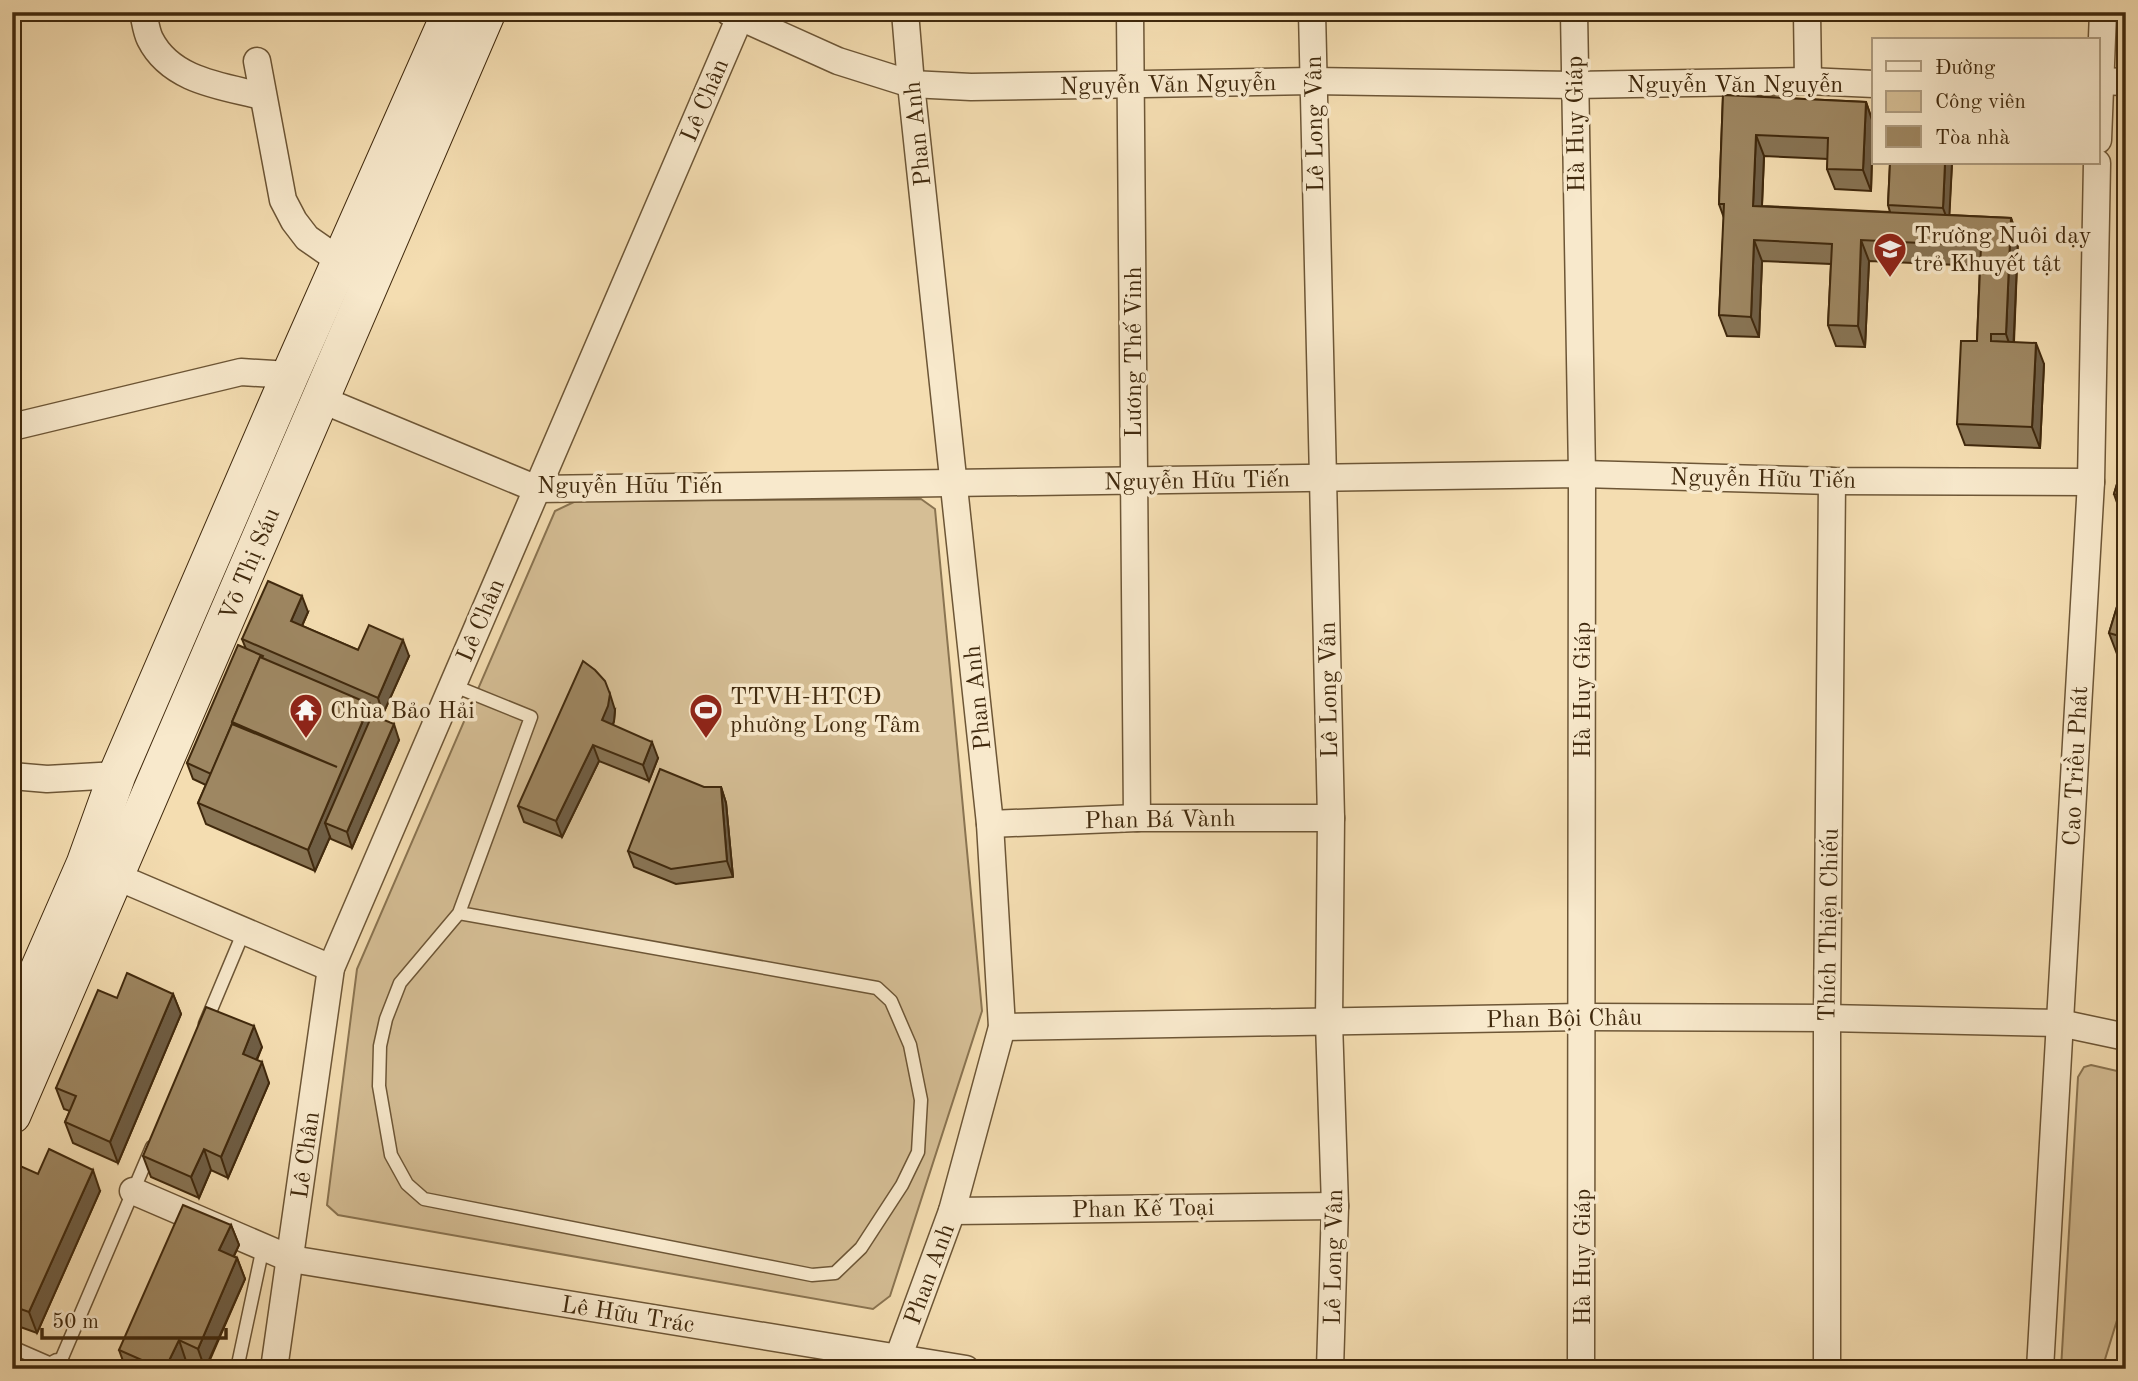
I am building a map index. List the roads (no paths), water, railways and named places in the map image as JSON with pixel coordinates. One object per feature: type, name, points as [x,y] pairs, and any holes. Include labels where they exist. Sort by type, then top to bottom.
[{"type":"main road","name":"Võ Thị Sáu","points":[[12,1031],[85,863],[117,775],[451,12]]},
{"type":"main road","name":"Võ Thị Sáu","points":[[12,1115],[487,12]]},
{"type":"street","points":[[143,12],[150,39],[168,61],[190,78],[262,96]]},
{"type":"street","name":"Phan Anh","points":[[896,1363],[952,1211],[1002,1027],[990,824],[905,12]]},
{"type":"street","name":"Lương Thế Vinh","points":[[1130,12],[1137,818]]},
{"type":"street","name":"Lê Long Vân","points":[[1312,12],[1331,818],[1329,1022],[1335,1206],[1331,1369]]},
{"type":"street","name":"Hà Huy Giáp","points":[[1574,12],[1582,474],[1581,1369]]},
{"type":"street","points":[[1807,12],[1808,81]]},
{"type":"street","points":[[2100,53],[2103,12]]},
{"type":"street","name":"Nguyễn Văn Nguyễn","points":[[734,15],[838,61],[911,84],[971,87],[1312,81],[1574,85],[1808,81],[1872,84]]},
{"type":"street","name":"Lê Chân","points":[[274,1369],[331,968],[537,489],[734,15]]},
{"type":"street","points":[[257,61],[283,200],[307,238],[340,261]]},
{"type":"street","points":[[2100,81],[2126,82]]},
{"type":"street","name":"Cao Triều Phát","points":[[2040,1369],[2091,482],[2097,164]]},
{"type":"street","points":[[12,427],[241,372],[290,375]]},
{"type":"street","name":"Nguyễn Hữu Tiến","points":[[320,399],[537,489],[1582,474],[1832,481],[2091,482]]},
{"type":"street","name":"Thích Thiện Chiếu","points":[[1827,1369],[1832,481]]},
{"type":"street","points":[[12,776],[47,779],[117,775]]},
{"type":"street","name":"Phan Bá Vành","points":[[990,824],[1137,818],[1331,818]]},
{"type":"street","points":[[115,876],[331,968]]},
{"type":"street","name":"Phan Bội Châu","points":[[1002,1027],[1583,1017],[1827,1018],[2060,1023],[2126,1037]]},
{"type":"street","name":"Lê Hữu Trác","points":[[133,1191],[291,1259],[896,1363],[966,1369]]},
{"type":"street","name":"Phan Kế Toại","points":[[952,1211],[1335,1206]]},
{"type":"lane","points":[[452,685],[531,716],[459,913],[400,983],[386,1019],[380,1046],[379,1086],[391,1155],[407,1184],[425,1199],[812,1275],[835,1273],[861,1248],[902,1185],[918,1152],[921,1100],[910,1045],[891,1001],[877,988],[459,913]]},
{"type":"lane","points":[[199,1037],[244,931]]},
{"type":"lane","points":[[12,1347],[58,1368],[155,1140]]},
{"type":"lane","points":[[237,1369],[263,1247]]},
{"type":"place","name":"Trường Nuôi dạy trẻ Khuyết tật","points":[[1890,279]]},
{"type":"place","name":"Chùa Bảo Hải","points":[[306,740]]},
{"type":"place","name":"TTVH-HTCĐ phường Long Tâm","points":[[706,740]]}]
